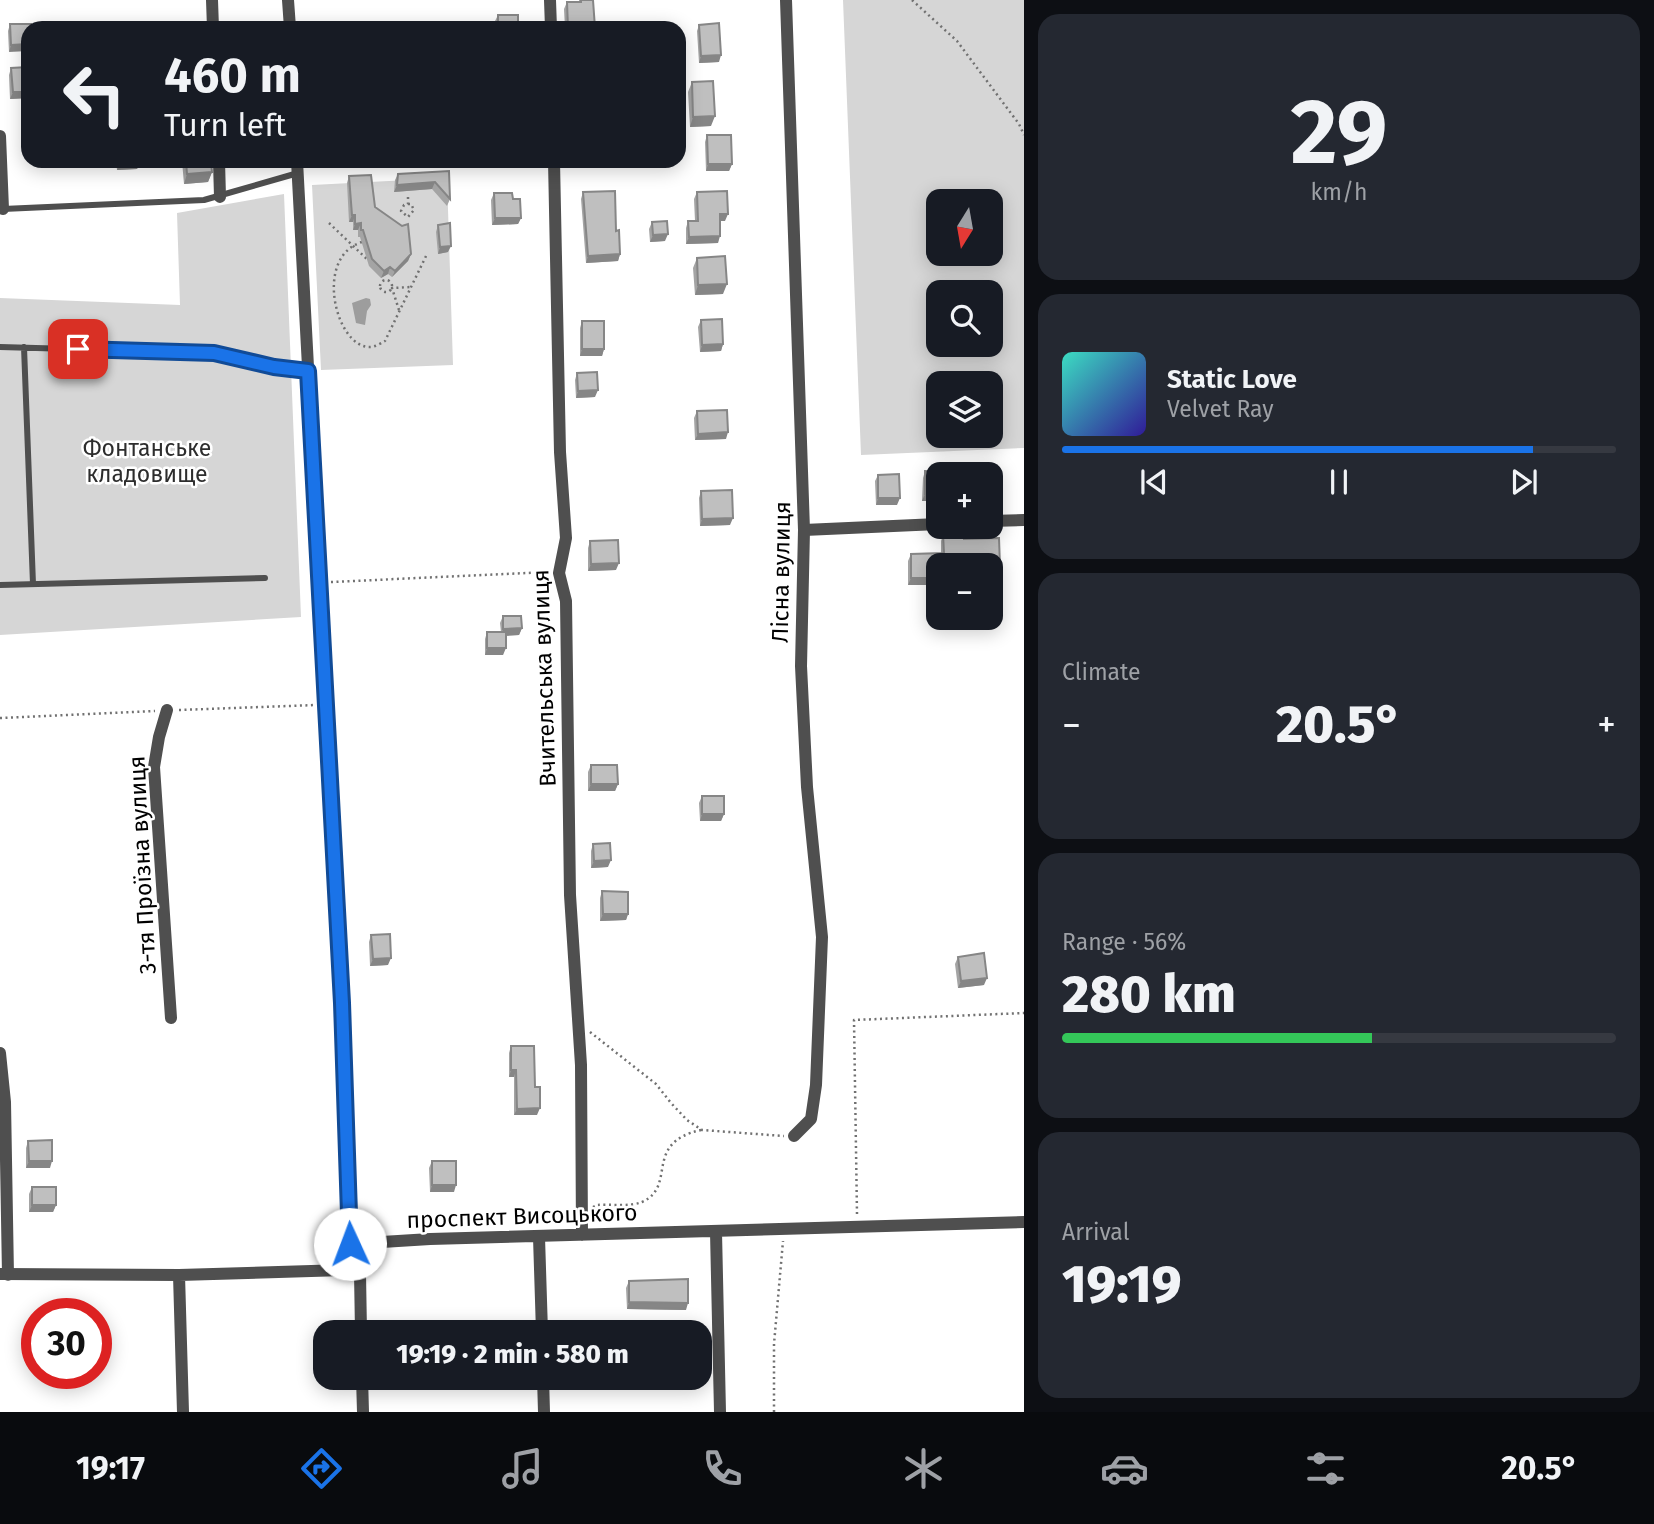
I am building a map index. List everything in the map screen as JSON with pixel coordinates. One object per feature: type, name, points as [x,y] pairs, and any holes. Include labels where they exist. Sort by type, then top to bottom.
[{"type":"street","points":[[212,0],[213,21]]},
{"type":"street","points":[[288,0],[290,21]]},
{"type":"street","points":[[551,0],[551,21]]},
{"type":"street","name":"Лісна вулиця","points":[[786,0],[804,530],[801,666],[807,787],[822,937],[816,1085],[811,1119],[794,1136]]},
{"type":"street","points":[[0,136],[3,209]]},
{"type":"street","points":[[219,168],[220,197]]},
{"type":"street","points":[[0,1053],[5,1102],[4,1274],[178,1275],[344,1270],[350,1244],[342,1003],[297,168]]},
{"type":"street","name":"Вчительська вулиця","points":[[554,168],[560,452],[566,538],[559,573],[566,601],[570,895],[580,1027],[582,1236]]},
{"type":"street","points":[[1003,521],[1024,520]]},
{"type":"street","points":[[804,530],[926,525]]},
{"type":"street","name":"3-тя Проїзна вулиця","points":[[167,710],[154,767],[171,1018]]},
{"type":"street","name":"проспект Висоцького","points":[[350,1244],[430,1239],[1024,1222]]},
{"type":"street","points":[[716,1232],[720,1412]]},
{"type":"street","points":[[539,1237],[542,1320]]},
{"type":"street","points":[[350,1244],[360,1273],[361,1320]]},
{"type":"street","points":[[178,1275],[183,1412]]},
{"type":"street","points":[[362,1390],[363,1412]]},
{"type":"street","points":[[543,1390],[544,1412]]},
{"type":"lane","points":[[3,209],[204,200],[220,197],[294,168]]},
{"type":"lane","points":[[0,347],[214,353],[274,367],[308,371]]},
{"type":"lane","points":[[24,347],[33,584]]},
{"type":"lane","points":[[0,585],[265,578]]},
{"type":"path","points":[[912,0],[957,41],[1019,124],[1024,135]]},
{"type":"path","points":[[408,195],[408,204]]},
{"type":"path","points":[[408,204],[414,207],[408,217],[408,225]]},
{"type":"path","points":[[408,204],[404,205],[401,211],[408,217]]},
{"type":"path","points":[[329,223],[370,262]]},
{"type":"path","points":[[362,242],[346,249],[337,265],[332,284],[343,327],[362,346],[372,348],[385,341],[427,254]]},
{"type":"path","points":[[400,311],[392,288],[411,287]]},
{"type":"path","points":[[320,582],[472,577],[534,571],[559,573]]},
{"type":"path","points":[[858,1227],[854,1020],[1024,1013]]},
{"type":"path","points":[[580,1027],[599,1037],[656,1084],[687,1120],[702,1130]]},
{"type":"path","points":[[582,1215],[597,1205],[640,1203],[652,1195],[659,1185],[668,1147],[684,1134],[702,1130],[794,1136]]},
{"type":"path","points":[[774,1412],[775,1344],[783,1230]]},
{"type":"green space","points":[[843,0],[1024,0],[1024,448],[861,455]]},
{"type":"green space","points":[[447,178],[453,365],[321,370],[312,185]]},
{"type":"green space","name":"Фонтанське кладовище","points":[[284,194],[301,617],[0,635],[0,298],[180,305],[177,213]]},
{"type":"shaded area","points":[[370,299],[371,305],[367,311],[365,325],[356,323],[352,303]]},
{"type":"building","points":[[593,0],[594,21],[568,21],[567,2]]},
{"type":"building","points":[[498,15],[518,15],[518,21],[498,21]]},
{"type":"building","points":[[719,23],[721,55],[701,56],[699,25]]},
{"type":"building","points":[[10,24],[21,24],[21,44],[11,45]]},
{"type":"building","points":[[21,67],[21,92],[13,92],[11,68]]},
{"type":"building","points":[[713,81],[715,116],[693,117],[692,82]]},
{"type":"building","points":[[707,135],[731,135],[732,164],[708,164]]},
{"type":"building","points":[[187,168],[212,168],[212,172],[187,174]]},
{"type":"building","points":[[449,171],[450,199],[435,182],[397,185],[398,174]]},
{"type":"building","points":[[371,175],[375,207],[402,226],[408,224],[411,254],[395,271],[390,267],[384,271],[372,259],[361,223],[355,224],[355,215],[352,215],[349,176]]},
{"type":"building","points":[[615,191],[616,231],[619,230],[620,254],[588,256],[583,192]]},
{"type":"building","points":[[727,191],[728,214],[720,214],[720,236],[689,237],[688,221],[698,221],[697,192]]},
{"type":"building","points":[[494,193],[512,193],[513,199],[520,199],[521,218],[495,218]]},
{"type":"building","points":[[667,221],[668,234],[653,235],[652,222]]},
{"type":"building","points":[[450,223],[451,246],[440,247],[438,225]]},
{"type":"building","points":[[725,256],[727,284],[698,285],[697,258]]},
{"type":"building","points":[[722,319],[723,344],[702,345],[701,320]]},
{"type":"building","points":[[582,321],[604,321],[604,349],[582,349]]},
{"type":"building","points":[[597,372],[598,390],[578,391],[577,373]]},
{"type":"building","points":[[727,410],[728,432],[698,434],[697,411]]},
{"type":"building","points":[[899,474],[900,498],[878,498],[878,475]]},
{"type":"building","points":[[732,490],[733,518],[702,519],[701,491]]},
{"type":"building","points":[[943,539],[999,539],[1000,553],[944,553]]},
{"type":"building","points":[[618,540],[619,563],[591,564],[590,541]]},
{"type":"building","points":[[911,554],[926,554],[926,578],[911,578]]},
{"type":"building","points":[[503,616],[521,616],[522,628],[503,629]]},
{"type":"building","points":[[487,632],[506,632],[506,648],[487,648]]},
{"type":"building","points":[[591,765],[617,765],[618,784],[591,784]]},
{"type":"building","points":[[702,796],[724,796],[724,814],[702,814]]},
{"type":"building","points":[[610,843],[611,860],[594,861],[593,844]]},
{"type":"building","points":[[602,891],[628,892],[628,914],[603,914]]},
{"type":"building","points":[[390,934],[391,958],[373,959],[371,935]]},
{"type":"building","points":[[984,953],[987,978],[961,981],[958,957]]},
{"type":"building","points":[[511,1046],[534,1046],[535,1087],[540,1087],[540,1108],[517,1109],[516,1070],[511,1070]]},
{"type":"building","points":[[52,1140],[52,1161],[29,1161],[28,1141]]},
{"type":"building","points":[[432,1161],[456,1161],[456,1185],[432,1185]]},
{"type":"building","points":[[32,1187],[56,1187],[56,1205],[32,1205]]},
{"type":"building","points":[[688,1279],[688,1303],[629,1302],[629,1281]]},
{"type":"route","points":[[78,349],[214,353],[274,367],[308,371],[342,1003],[350,1244]]}]
